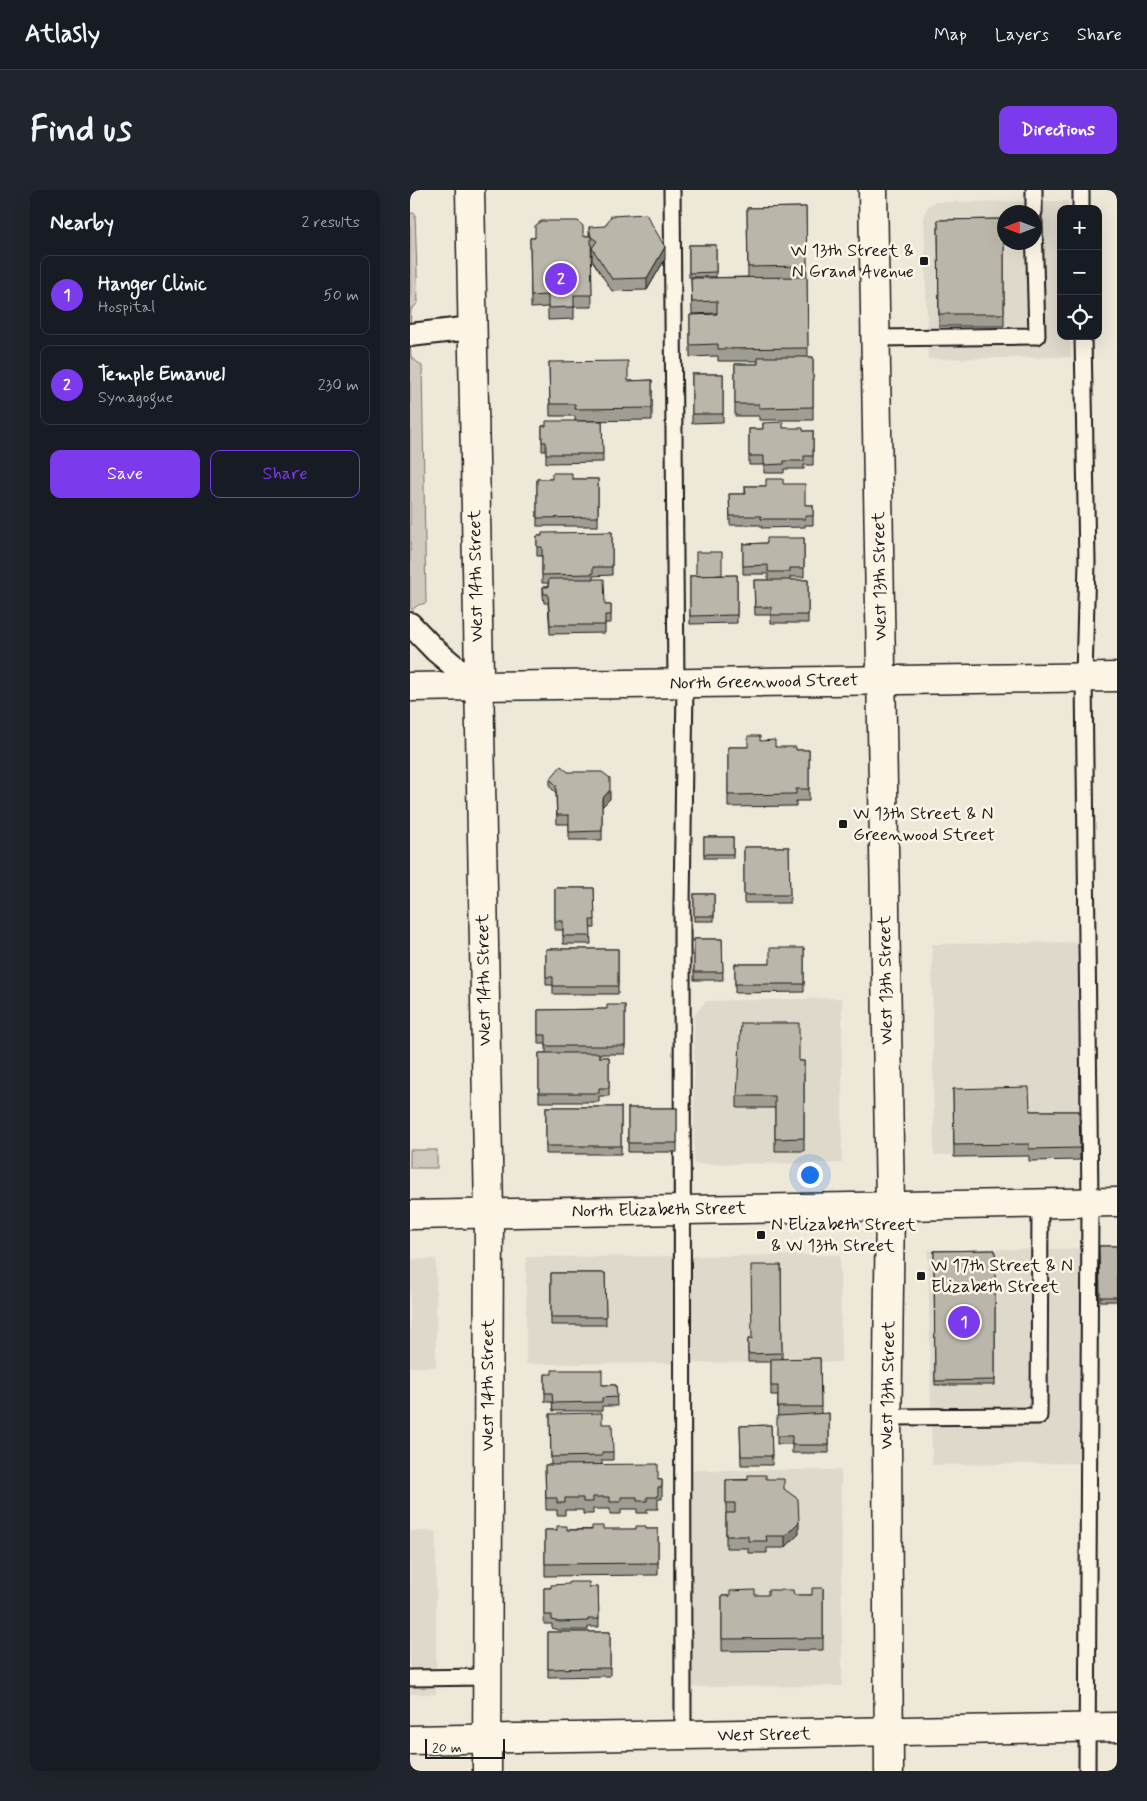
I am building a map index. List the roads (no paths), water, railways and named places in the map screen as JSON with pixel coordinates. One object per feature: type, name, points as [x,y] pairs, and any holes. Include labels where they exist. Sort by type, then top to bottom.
[{"type":"street","name":"West 14th Street","points":[[470,190],[489,1214],[486,1771]]},
{"type":"street","name":"West 13th Street","points":[[873,190],[890,1205],[888,1417],[889,1771]]},
{"type":"street","points":[[410,335],[472,328]]},
{"type":"street","points":[[410,624],[435,650],[478,686]]},
{"type":"street","name":"North Greenwood Street","points":[[410,687],[1117,677]]},
{"type":"street","name":"North Elizabeth Street","points":[[410,1215],[1117,1202]]},
{"type":"street","name":"West Street","points":[[410,1740],[1117,1727]]},
{"type":"lane","points":[[672,190],[682,908],[683,1736]]},
{"type":"lane","points":[[1034,190],[1034,205]]},
{"type":"lane","points":[[1081,190],[1081,205]]},
{"type":"lane","points":[[876,338],[1037,336],[1035,250]]},
{"type":"lane","points":[[1083,340],[1087,562],[1084,677],[1090,1202],[1086,1771]]},
{"type":"lane","points":[[888,1417],[1039,1416],[1040,1203]]},
{"type":"lane","points":[[410,1678],[487,1677]]},
{"type":"place","name":"W 13th Street & N Grand Avenue","points":[[924,261]]},
{"type":"place","name":"Temple Emanuel","points":[[561,279]]},
{"type":"place","name":"W 13th Street & N Greenwood Street","points":[[843,824]]},
{"type":"place","name":"N Elizabeth Street & W 13th Street","points":[[761,1235]]},
{"type":"place","name":"W 17th Street & N Elizabeth Street","points":[[921,1276]]},
{"type":"place","name":"Hanger Clinic","points":[[964,1322]]}]
